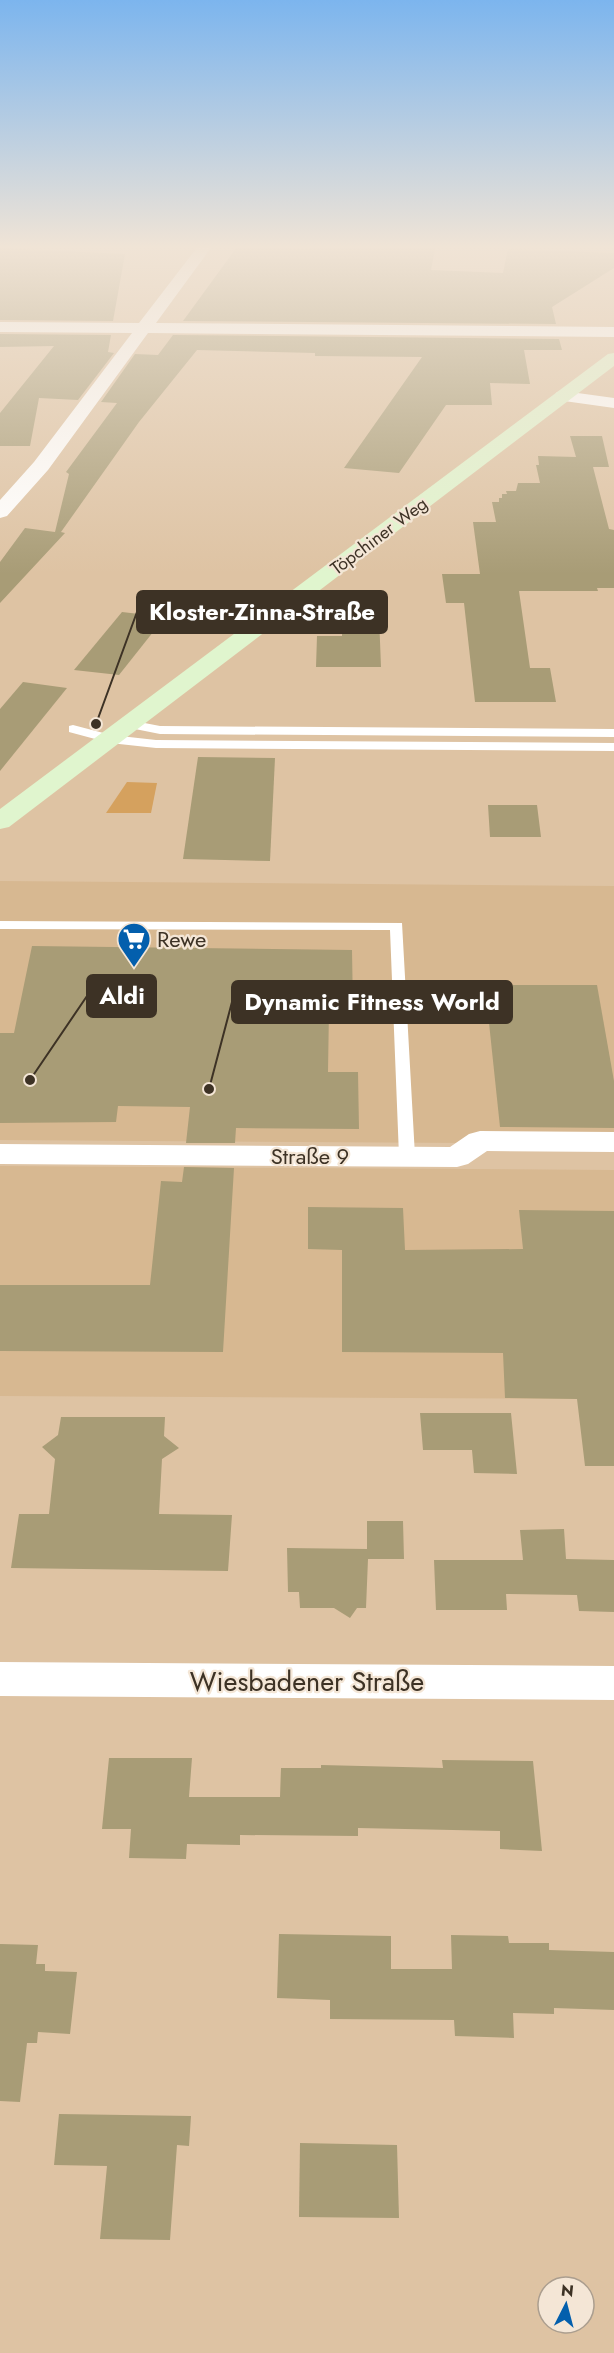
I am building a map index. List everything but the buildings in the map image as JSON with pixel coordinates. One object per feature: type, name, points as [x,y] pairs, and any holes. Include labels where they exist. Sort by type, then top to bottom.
[{"type":"street","points":[[0,512],[41,466],[125,355]]},
{"type":"street","name":"Töpchiner Weg","points":[[0,821],[614,358]]},
{"type":"street","points":[[563,396],[614,403]]},
{"type":"street","name":"Straße 9","points":[[0,1154],[458,1157],[480,1141],[614,1142]]},
{"type":"street","name":"Wiesbadener Straße","points":[[0,1679],[614,1683]]},
{"type":"lane","points":[[73,729],[614,733]]},
{"type":"lane","points":[[119,731],[156,744],[614,747]]},
{"type":"lane","points":[[0,924],[397,926],[407,1156]]},
{"type":"shaded area","points":[[127,782],[157,783],[151,813],[106,813]]},
{"type":"shaded area","points":[[0,881],[614,886],[614,1144],[0,1140]]},
{"type":"shaded area","points":[[0,1166],[614,1170],[614,1399],[0,1396]]},
{"type":"place","name":"Kloster-Zinna-Straße","points":[[96,724]]},
{"type":"place","name":"Rewe","points":[[134,968]]},
{"type":"place","name":"Aldi","points":[[30,1080]]},
{"type":"place","name":"Dynamic Fitness World","points":[[209,1089]]}]
